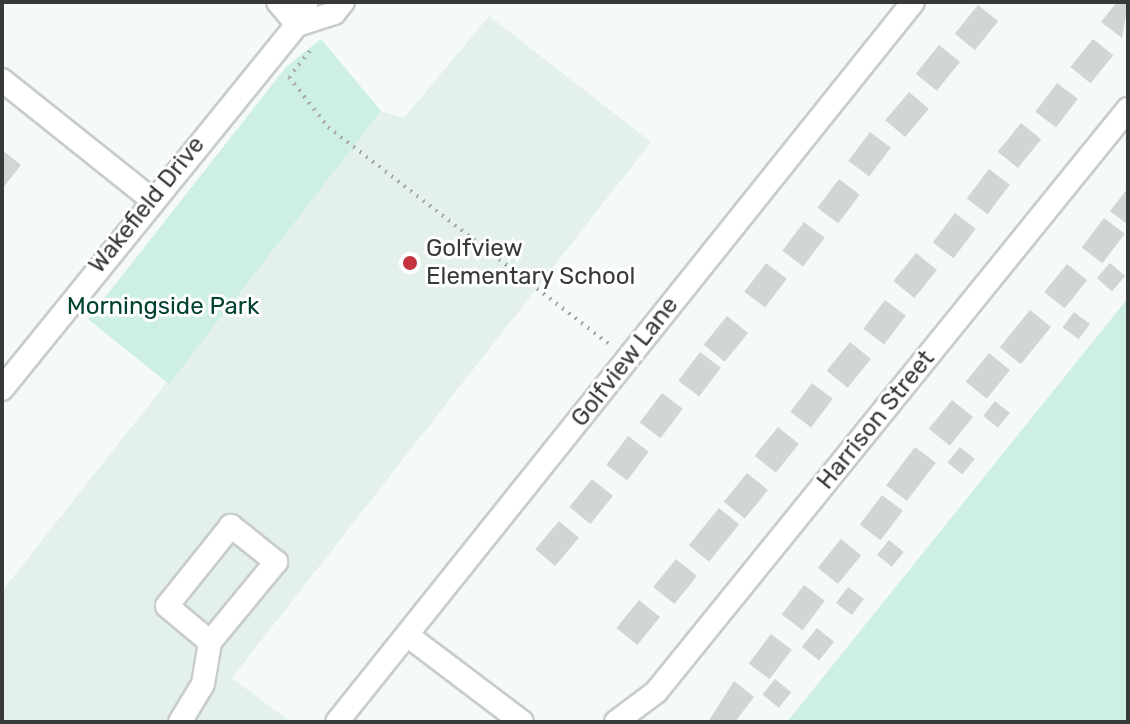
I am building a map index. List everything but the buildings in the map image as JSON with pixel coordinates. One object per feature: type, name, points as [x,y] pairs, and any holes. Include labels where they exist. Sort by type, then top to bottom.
[{"type":"street","points":[[278,2],[297,25],[334,13],[343,2]]},
{"type":"street","name":"Wakefield Drive","points":[[2,389],[150,198],[297,25],[307,2]]},
{"type":"street","name":"Golfview Lane","points":[[337,722],[913,2]]},
{"type":"street","points":[[2,80],[150,198]]},
{"type":"street","name":"Harrison Street","points":[[616,722],[656,692],[1128,109]]},
{"type":"street","points":[[180,722],[203,684],[210,642],[276,562],[231,526],[167,606],[210,642]]},
{"type":"street","points":[[407,635],[522,722]]},
{"type":"path","points":[[310,51],[289,77],[328,127],[627,358]]},
{"type":"shaded area","name":"Golfview Elementary School","points":[[489,16],[651,142],[232,678],[291,722],[2,722],[2,591],[381,111],[404,118]]},
{"type":"green space","name":"Morningside Park","points":[[321,39],[381,111],[169,384],[88,319],[286,67]]},
{"type":"green space","points":[[1128,298],[1128,722],[787,722]]},
{"type":"place","name":"Golfview Elementary School","points":[[410,263]]}]
